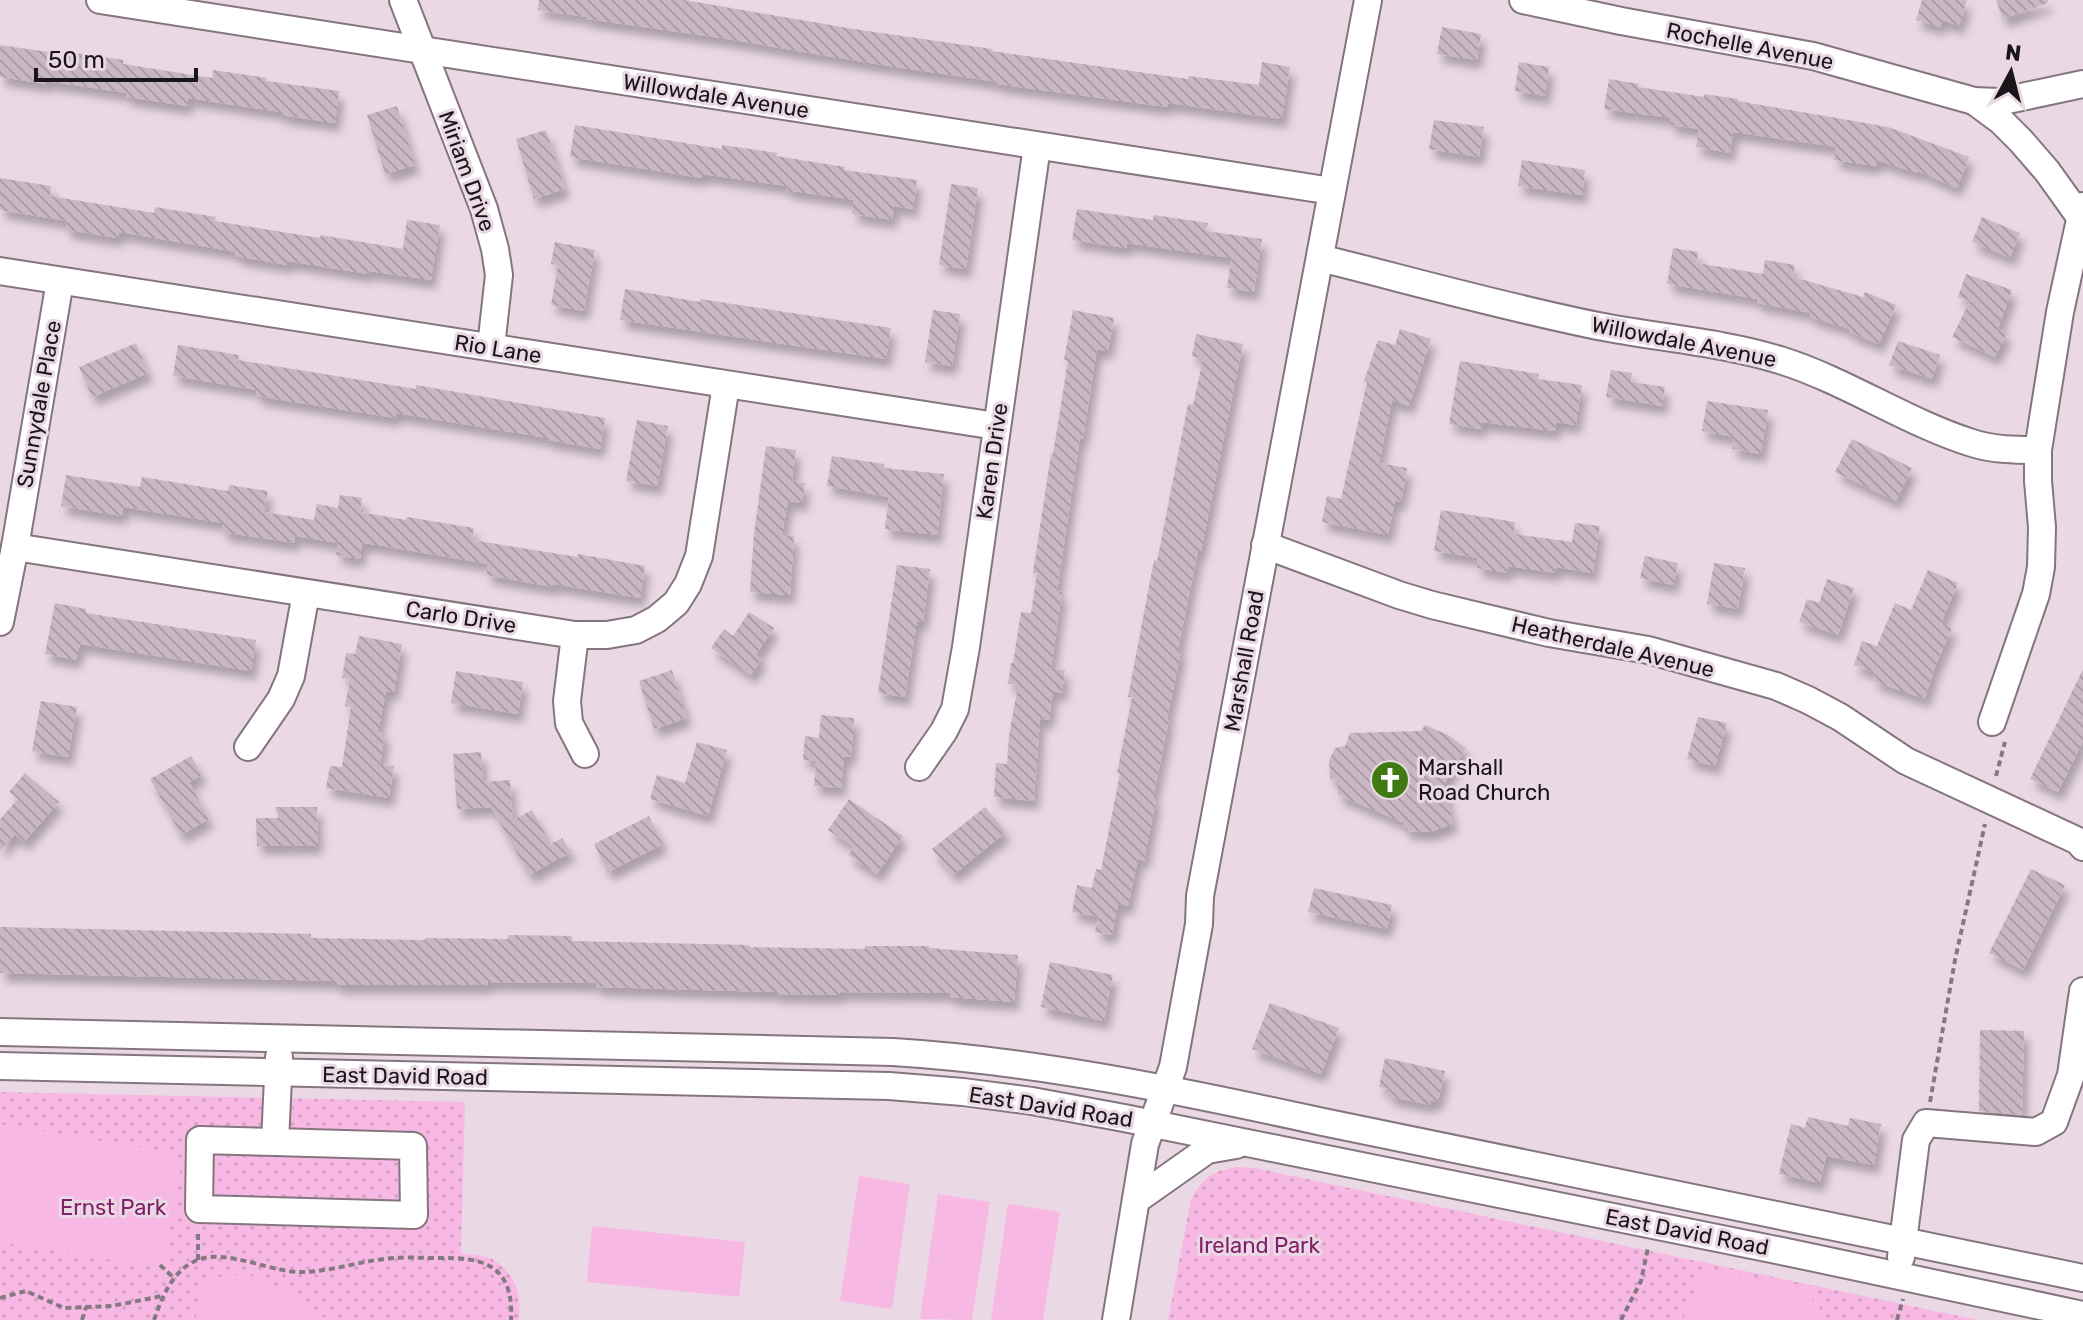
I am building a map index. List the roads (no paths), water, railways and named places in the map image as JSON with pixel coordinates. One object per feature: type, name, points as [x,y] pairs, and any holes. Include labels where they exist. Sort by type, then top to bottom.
[{"type":"street","name":"Willowdale Avenue","points":[[100,0],[1332,191]]},
{"type":"street","name":"Miriam Drive","points":[[403,0],[484,209],[495,249],[499,275],[491,347]]},
{"type":"street","name":"Marshall Road","points":[[1116,1320],[1145,1144],[1173,1067],[1199,924],[1203,881],[1368,0]]},
{"type":"street","name":"Rochelle Avenue","points":[[1523,0],[1813,56],[1974,101],[1998,102],[2083,84]]},
{"type":"street","name":"Rochelle Avenue","points":[[1974,101],[2021,141],[2082,212]]},
{"type":"street","name":"Karen Drive","points":[[919,767],[955,709],[1037,146]]},
{"type":"street","points":[[1992,722],[2036,594],[2041,567],[2038,450],[2060,312],[2082,212]]},
{"type":"street","name":"Willowdale Avenue","points":[[1320,258],[1598,326],[1744,351],[1826,377],[1915,420],[1973,443],[2000,449],[2038,450]]},
{"type":"street","name":"Rio Lane","points":[[0,271],[996,426]]},
{"type":"street","name":"Sunnydale Place","points":[[0,622],[60,281]]},
{"type":"street","name":"Carlo Drive","points":[[15,547],[575,635],[607,635],[636,630],[657,619],[676,603],[688,584],[699,556],[726,385]]},
{"type":"street","name":"Heatherdale Avenue","points":[[1265,545],[1432,605],[1549,633],[1648,650],[1776,686],[1840,717],[1906,761],[2078,841],[2083,847]]},
{"type":"street","points":[[248,747],[281,699],[291,676],[306,593]]},
{"type":"street","points":[[575,635],[567,701],[569,723],[585,754]]},
{"type":"street","points":[[1900,1286],[1916,1140],[1926,1123],[2036,1132],[2054,1122],[2071,1075],[2083,991]]},
{"type":"street","name":"East David Road","points":[[0,1032],[950,1055],[1165,1089],[2083,1278]]},
{"type":"street","points":[[275,1142],[280,1038]]},
{"type":"street","name":"East David Road","points":[[0,1066],[889,1086],[963,1092],[1032,1101],[1152,1124],[1791,1253],[1900,1286],[2083,1315]]},
{"type":"street","points":[[200,1140],[275,1142],[413,1146],[414,1215],[199,1209],[200,1140]]},
{"type":"street","points":[[1136,1200],[1207,1150],[1248,1143]]},
{"type":"place","name":"Marshall Road Church","points":[[1390,780]]},
{"type":"park label","name":"Ernst Park","points":[[113,1207]]},
{"type":"park label","name":"Ireland Park","points":[[1259,1245]]}]
